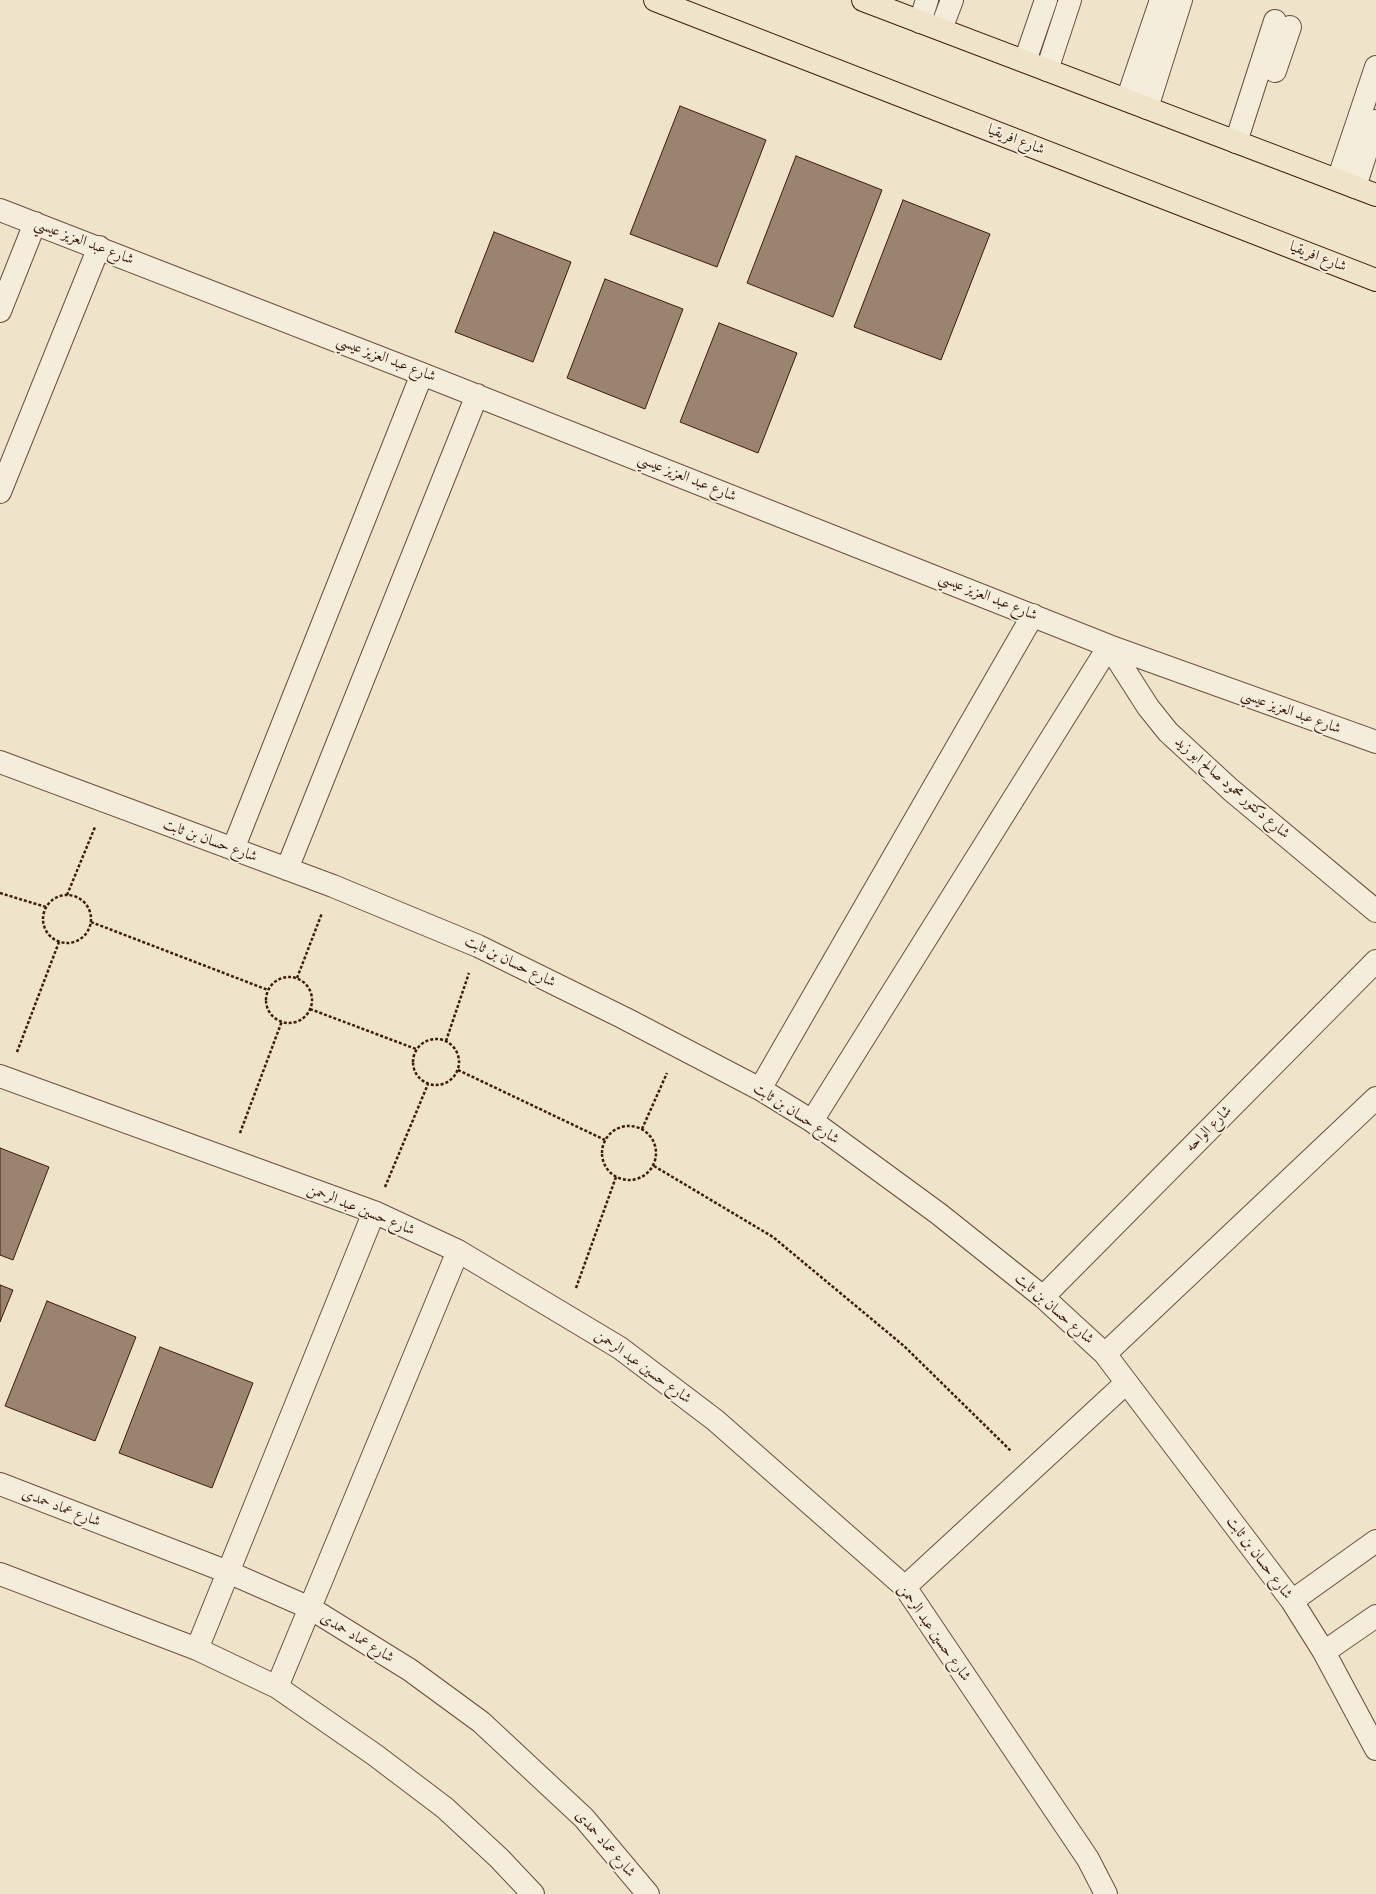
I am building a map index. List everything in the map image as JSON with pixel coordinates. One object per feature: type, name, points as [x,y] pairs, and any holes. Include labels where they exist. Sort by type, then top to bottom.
[{"type":"main road","name":"شارع افريقيا","points":[[655,0],[1376,280]]},
{"type":"main road","points":[[863,0],[1376,195]]},
{"type":"street","points":[[920,22],[927,0]]},
{"type":"street","points":[[941,30],[952,0]]},
{"type":"street","points":[[1025,62],[1046,0]]},
{"type":"street","points":[[1047,70],[1070,0]]},
{"type":"street","points":[[1137,104],[1161,0]]},
{"type":"street","points":[[1137,104],[1181,0]]},
{"type":"street","points":[[1243,144],[1282,24]]},
{"type":"street","points":[[1346,184],[1376,67]]},
{"type":"street","points":[[1346,184],[1376,121]]},
{"type":"street","name":"شارع عبد العزيز عيسي","points":[[0,210],[99,247],[478,395],[1109,646],[1376,742]]},
{"type":"street","points":[[0,312],[35,223]]},
{"type":"street","points":[[0,492],[99,247]]},
{"type":"street","points":[[233,849],[422,374]]},
{"type":"street","points":[[287,869],[478,395]]},
{"type":"street","points":[[760,1089],[1033,615]]},
{"type":"street","points":[[812,1121],[1109,646]]},
{"type":"street","name":"شارع دكتور محمود صالح ابو زيد","points":[[1109,646],[1148,707],[1168,732],[1232,790],[1376,911]]},
{"type":"street","name":"شارع حسان بن ثابت","points":[[0,762],[333,886],[478,946],[760,1089],[812,1121],[940,1214],[1043,1297],[1105,1354],[1292,1602],[1324,1652],[1376,1749]]},
{"type":"street","name":"شارع الواحه","points":[[1043,1297],[1376,961]]},
{"type":"street","name":"شارع حسين عبد الرحمن","points":[[3,1077],[374,1212],[458,1251],[620,1348],[715,1420],[905,1587],[1088,1859],[1106,1894]]},
{"type":"street","points":[[1105,1354],[1376,1098]]},
{"type":"street","points":[[197,1649],[374,1212]]},
{"type":"street","points":[[277,1687],[458,1251]]},
{"type":"street","points":[[905,1587],[1126,1383]]},
{"type":"street","name":"شارع عماد حمدى","points":[[0,1484],[228,1572],[310,1608],[410,1670],[481,1722],[584,1818],[648,1894]]},
{"type":"street","points":[[1292,1602],[1376,1541]]},
{"type":"street","points":[[0,1574],[197,1649],[277,1687],[375,1756],[445,1808],[499,1858],[533,1894]]},
{"type":"street","points":[[1324,1652],[1376,1616]]},
{"type":"path","points":[[67,895],[105,801]]},
{"type":"path","points":[[296,978],[333,886]]},
{"type":"path","points":[[0,893],[46,907]]},
{"type":"path","points":[[67,895],[80,899],[89,909],[91,922],[88,932],[80,940],[69,944],[58,942],[50,936],[44,928],[43,917],[46,907],[51,900],[59,896],[67,895]]},
{"type":"path","points":[[91,922],[268,990]]},
{"type":"path","points":[[3,1077],[58,942]]},
{"type":"path","points":[[446,1041],[478,946]]},
{"type":"path","points":[[288,976],[296,978],[305,983],[311,990],[313,999],[306,1016],[299,1021],[290,1023],[274,1017],[268,1009],[266,1000],[268,990],[273,984],[288,976]]},
{"type":"path","points":[[310,1009],[416,1049]]},
{"type":"path","points":[[230,1159],[282,1021]]},
{"type":"path","points":[[435,1038],[446,1041],[453,1046],[458,1053],[460,1061],[458,1070],[454,1078],[446,1083],[438,1085],[428,1084],[421,1080],[416,1073],[413,1065],[413,1056],[416,1049],[424,1041],[435,1038]]},
{"type":"path","points":[[642,1129],[679,1047]]},
{"type":"path","points":[[458,1070],[605,1140]]},
{"type":"path","points":[[374,1212],[428,1084]]},
{"type":"path","points":[[632,1126],[642,1129],[650,1136],[655,1145],[657,1156],[654,1166],[647,1174],[637,1179],[627,1180],[616,1177],[608,1170],[603,1161],[602,1150],[605,1140],[612,1132],[621,1127],[632,1126]]},
{"type":"path","points":[[654,1166],[773,1237],[904,1346],[1030,1471]]},
{"type":"path","points":[[566,1315],[616,1177]]},
{"type":"building","points":[[680,106],[766,140],[717,267],[630,234]]},
{"type":"building","points":[[796,156],[882,190],[833,317],[747,283]]},
{"type":"building","points":[[903,200],[990,234],[941,360],[854,327]]},
{"type":"building","points":[[494,232],[571,262],[533,362],[455,332]]},
{"type":"building","points":[[605,279],[683,309],[645,409],[567,378]]},
{"type":"building","points":[[719,323],[797,353],[758,453],[680,422]]},
{"type":"building","points":[[0,1148],[49,1167],[13,1260],[0,1255]]},
{"type":"building","points":[[0,1285],[13,1290],[0,1322]]},
{"type":"building","points":[[47,1301],[136,1337],[95,1441],[5,1406]]},
{"type":"building","points":[[160,1347],[253,1383],[212,1488],[119,1453]]}]
